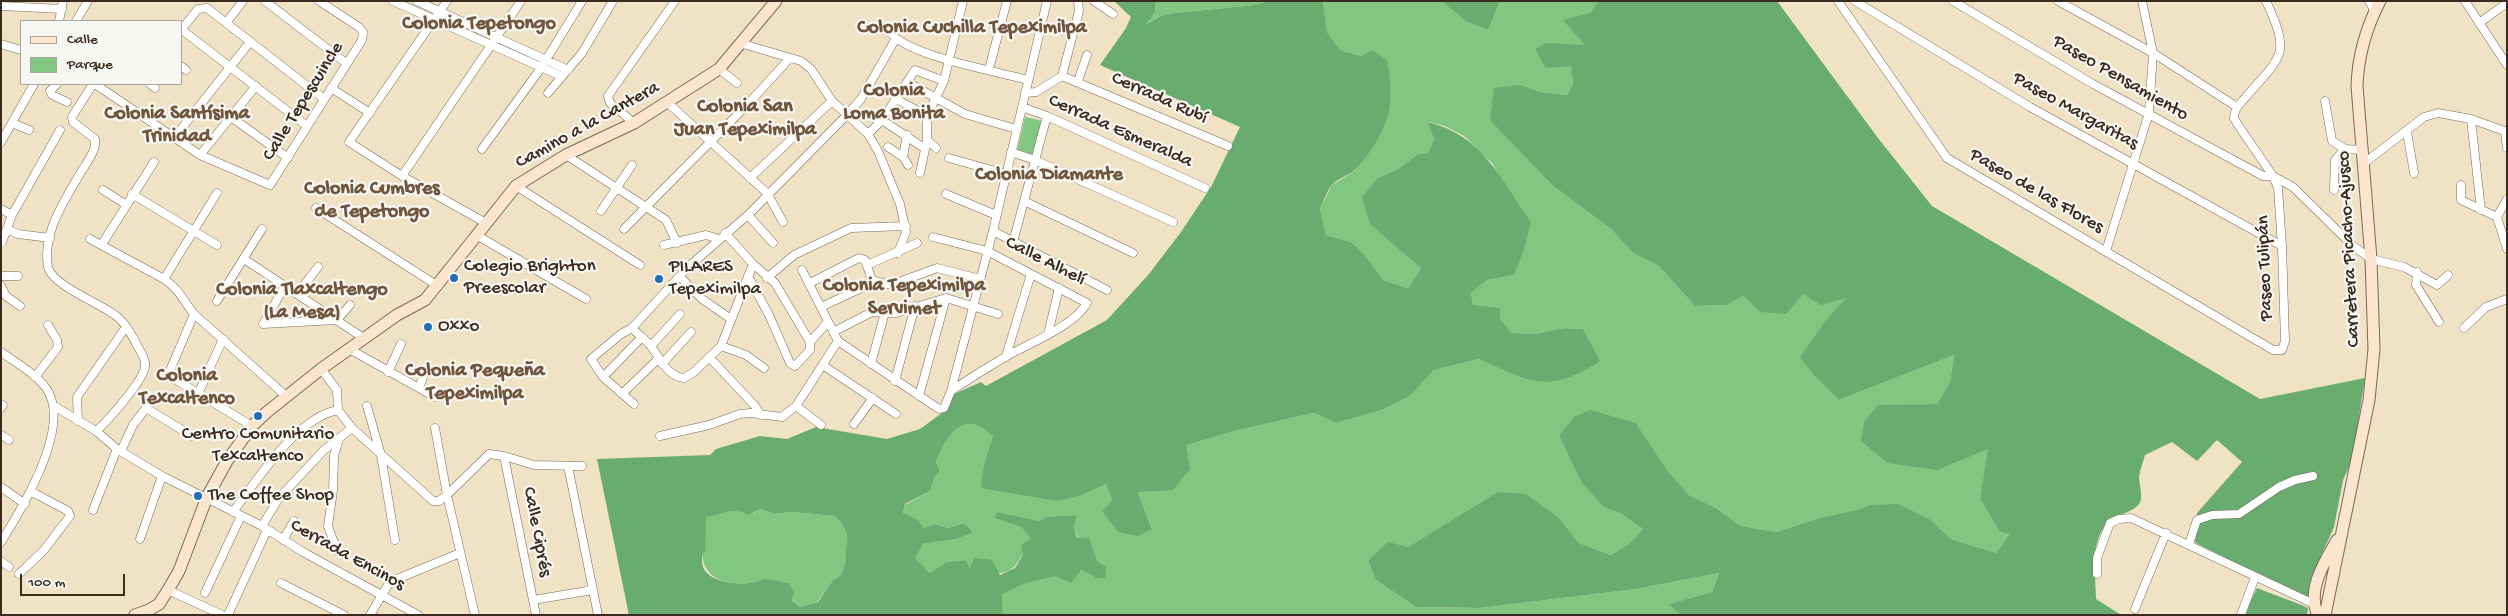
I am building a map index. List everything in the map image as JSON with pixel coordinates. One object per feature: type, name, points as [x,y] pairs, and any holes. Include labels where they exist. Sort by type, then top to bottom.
[{"type":"street","points":[[77,20],[88,1]]},
{"type":"street","points":[[226,23],[243,1]]},
{"type":"street","points":[[265,1],[346,63]]},
{"type":"street","name":"Calle Tepescuincle","points":[[200,155],[266,184],[273,182],[362,40],[363,32],[359,27],[320,1]]},
{"type":"street","points":[[393,1],[399,5],[409,4],[437,16],[542,64],[561,76]]},
{"type":"street","points":[[417,1],[437,16]]},
{"type":"street","points":[[447,1],[349,142],[402,176],[486,223]]},
{"type":"street","points":[[402,176],[521,1]]},
{"type":"street","points":[[482,149],[542,64],[582,1]]},
{"type":"street","points":[[548,93],[582,53],[613,1]]},
{"type":"street","points":[[634,123],[610,104],[608,96],[675,1]]},
{"type":"street","name":"Camino a la Cantera","points":[[136,615],[159,604],[168,590],[179,571],[207,497],[227,461],[252,426],[321,369],[351,350],[398,315],[421,303],[438,286],[478,236],[502,200],[516,186],[566,155],[634,123],[720,69],[743,44],[776,1]]},
{"type":"street","points":[[920,173],[926,144],[927,116],[944,81],[964,1]]},
{"type":"street","points":[[989,70],[1007,1]]},
{"type":"street","points":[[794,255],[838,341],[939,409],[944,408],[951,391],[993,231],[1047,1]]},
{"type":"street","points":[[1026,93],[1036,92],[1062,76],[1079,11],[1078,1]]},
{"type":"street","points":[[1094,1],[1113,14]]},
{"type":"street","name":"Paseo de las Flores","points":[[1838,1],[1947,158],[2273,350]]},
{"type":"street","name":"Paseo Margaritas","points":[[1855,1],[2030,107],[2282,246]]},
{"type":"street","name":"Paseo Pensamiento","points":[[1953,1],[2093,84],[2263,176],[2273,176]]},
{"type":"street","points":[[2058,1],[2153,54],[2237,107]]},
{"type":"street","points":[[2106,251],[2149,113],[2153,54],[2142,1]]},
{"type":"street","points":[[2465,1],[2506,62]]},
{"type":"street","points":[[2267,2],[2281,34],[2282,46],[2279,56],[2269,70],[2237,107],[2234,118],[2238,125],[2273,176],[2293,187],[2352,245],[2371,259],[2417,272],[2437,285],[2448,275]]},
{"type":"street","points":[[2479,24],[2507,3]]},
{"type":"street","points":[[1,6],[63,5],[59,20]]},
{"type":"street","name":"Carretera Picacho-Ajusco","points":[[2325,615],[2372,372],[2375,323],[2357,86],[2358,65],[2374,5]]},
{"type":"street","points":[[182,29],[198,9],[207,8],[324,99]]},
{"type":"street","points":[[875,28],[889,32],[895,40],[950,60],[1028,80]]},
{"type":"street","points":[[182,31],[307,126]]},
{"type":"street","points":[[634,404],[603,377],[591,359],[621,334],[632,328],[680,277],[719,239],[748,215],[767,193],[846,116],[861,99],[895,40]]},
{"type":"street","points":[[174,138],[250,42]]},
{"type":"street","points":[[1,44],[20,50]]},
{"type":"street","points":[[743,44],[801,61],[811,69],[832,100],[846,116],[868,134],[895,190],[906,226],[898,253]]},
{"type":"street","points":[[1078,81],[1087,55]]},
{"type":"street","points":[[624,229],[748,104],[790,58]]},
{"type":"street","points":[[542,64],[568,70]]},
{"type":"street","points":[[720,69],[737,83]]},
{"type":"street","points":[[868,134],[882,120],[915,70],[944,81]]},
{"type":"street","name":"Cerrada Rubí","points":[[1062,76],[1078,81],[1228,146]]},
{"type":"street","points":[[907,82],[965,114],[1016,129]]},
{"type":"street","points":[[1,142],[33,85]]},
{"type":"street","points":[[56,85],[50,91],[52,95],[67,102]]},
{"type":"street","points":[[93,85],[72,117],[73,122],[95,139],[95,146],[55,218],[50,238],[48,262],[51,274],[115,315],[126,327],[145,360],[144,370],[109,420],[96,431]]},
{"type":"street","points":[[95,85],[200,155],[256,86]]},
{"type":"street","points":[[331,88],[370,112]]},
{"type":"street","points":[[750,178],[832,100]]},
{"type":"street","points":[[896,100],[927,116]]},
{"type":"street","points":[[2325,101],[2332,141],[2345,149],[2362,150]]},
{"type":"street","points":[[668,103],[767,193],[784,222]]},
{"type":"street","name":"Cerrada Esmeralda","points":[[1022,108],[1047,116],[1205,188]]},
{"type":"street","points":[[2363,164],[2407,132],[2424,117],[2438,113],[2471,119],[2506,132],[2507,148]]},
{"type":"street","points":[[1012,242],[1047,116]]},
{"type":"street","points":[[231,117],[288,158]]},
{"type":"street","points":[[2471,119],[2481,210]]},
{"type":"street","points":[[882,120],[907,135],[936,148]]},
{"type":"street","points":[[12,122],[29,130]]},
{"type":"street","points":[[2,242],[12,215],[60,130]]},
{"type":"street","points":[[2407,132],[2414,173]]},
{"type":"street","points":[[903,157],[907,135]]},
{"type":"street","points":[[888,147],[903,157],[908,165]]},
{"type":"street","points":[[2334,190],[2335,160],[2345,149]]},
{"type":"street","points":[[1011,152],[1035,160],[1173,222]]},
{"type":"street","points":[[566,155],[616,188],[648,206],[666,220],[677,243]]},
{"type":"street","points":[[949,158],[1006,174]]},
{"type":"street","points":[[102,244],[125,204],[154,162]]},
{"type":"street","points":[[601,210],[632,165]]},
{"type":"street","name":"Paseo Tulipán","points":[[2273,176],[2278,188],[2285,341],[2282,350],[2273,350]]},
{"type":"street","points":[[2460,185],[2461,200],[2497,217]]},
{"type":"street","points":[[516,186],[640,266]]},
{"type":"street","points":[[103,190],[125,204]]},
{"type":"street","points":[[164,279],[217,193]]},
{"type":"street","points":[[132,194],[217,245]]},
{"type":"street","points":[[946,194],[996,215]]},
{"type":"street","points":[[2507,200],[2497,217],[2507,249]]},
{"type":"street","points":[[1024,201],[1133,253]]},
{"type":"street","points":[[316,208],[438,286]]},
{"type":"street","points":[[1,209],[12,215]]},
{"type":"street","points":[[748,215],[773,243]]},
{"type":"street","points":[[767,278],[794,255],[851,228],[906,226]]},
{"type":"street","points":[[7,229],[18,234],[50,238]]},
{"type":"street","points":[[217,301],[262,229]]},
{"type":"street","points":[[993,231],[1107,290]]},
{"type":"street","points":[[726,233],[753,264],[775,283],[810,342],[810,350],[795,366],[792,366],[748,276]]},
{"type":"street","points":[[664,245],[706,235],[719,239]]},
{"type":"street","points":[[478,236],[586,299]]},
{"type":"street","name":"Calle Alhelí","points":[[933,237],[987,251],[1087,303],[1083,311],[1048,334]]},
{"type":"street","points":[[90,239],[164,279],[183,295],[185,303],[194,314],[286,396]]},
{"type":"street","points":[[867,265],[898,253],[917,243]]},
{"type":"street","points":[[810,283],[859,258],[865,260],[872,280]]},
{"type":"street","points":[[244,259],[365,339]]},
{"type":"street","points":[[632,328],[651,346],[660,362],[678,376],[684,378],[694,372],[721,346],[753,264]]},
{"type":"street","points":[[297,294],[318,267]]},
{"type":"street","points":[[872,280],[891,285],[937,268],[980,279]]},
{"type":"street","points":[[2417,272],[2416,285],[2439,322]]},
{"type":"street","points":[[1006,356],[1031,274]]},
{"type":"street","points":[[1,276],[18,276]]},
{"type":"street","points":[[680,277],[702,299],[731,319]]},
{"type":"street","points":[[821,307],[866,286],[872,280]]},
{"type":"street","points":[[1,286],[6,296],[20,306]]},
{"type":"street","points":[[285,286],[263,324],[337,320],[350,305]]},
{"type":"street","points":[[951,391],[1006,356],[1048,334],[1059,288]]},
{"type":"street","points":[[919,396],[946,298]]},
{"type":"street","points":[[833,332],[872,312],[896,313],[946,298],[998,314]]},
{"type":"street","points":[[2464,328],[2486,307],[2507,299]]},
{"type":"street","points":[[895,381],[915,306]]},
{"type":"street","points":[[871,364],[885,312]]},
{"type":"street","points":[[194,314],[168,375],[252,426]]},
{"type":"street","points":[[651,346],[680,314]]},
{"type":"street","points":[[810,342],[828,322]]},
{"type":"street","points":[[35,377],[58,347],[57,340],[48,325]]},
{"type":"street","points":[[78,421],[76,397],[126,327]]},
{"type":"street","points":[[622,394],[660,362],[691,332]]},
{"type":"street","points":[[603,377],[641,338]]},
{"type":"street","points":[[198,394],[222,339]]},
{"type":"street","points":[[660,436],[701,428],[740,414],[782,417],[796,406],[824,366],[838,341]]},
{"type":"street","points":[[388,372],[401,344]]},
{"type":"street","points":[[721,346],[746,355],[764,368]]},
{"type":"street","points":[[351,350],[435,397]]},
{"type":"street","points":[[1,352],[35,377],[46,388],[54,406],[54,422],[32,492],[1,542]]},
{"type":"street","points":[[709,357],[755,406],[761,415]]},
{"type":"street","points":[[824,366],[896,414]]},
{"type":"street","points":[[321,369],[337,390],[338,410],[352,428],[428,498],[440,501],[488,454],[504,456],[534,465],[582,466]]},
{"type":"street","points":[[419,388],[424,375]]},
{"type":"street","points":[[854,424],[872,398]]},
{"type":"street","name":"Cerrada Encinos","points":[[54,406],[96,431],[119,450],[162,476],[207,497],[265,528],[283,540],[418,615]]},
{"type":"street","points":[[367,406],[381,455],[395,540]]},
{"type":"street","points":[[796,406],[821,424]]},
{"type":"street","points":[[93,510],[119,450],[133,425],[146,408],[192,436]]},
{"type":"street","points":[[205,593],[237,514],[277,455],[303,429],[324,412],[338,410]]},
{"type":"street","points":[[228,615],[279,498],[324,450],[352,428]]},
{"type":"street","points":[[435,428],[447,495],[475,615]]},
{"type":"street","points":[[1,435],[9,440]]},
{"type":"street","points":[[337,551],[328,526],[334,456],[339,439]]},
{"type":"street","name":"Calle Ciprés","points":[[504,456],[536,615]]},
{"type":"street","points":[[568,466],[598,615]]},
{"type":"street","points":[[140,539],[162,476]]},
{"type":"street","points":[[2189,544],[2197,520],[2212,515],[2240,514],[2279,487],[2295,480],[2314,476]]},
{"type":"street","points":[[1,487],[25,504]]},
{"type":"street","points":[[19,574],[44,550],[70,516],[68,511],[32,492]]},
{"type":"street","points":[[2097,574],[2096,558],[2110,523],[2119,519],[2131,518],[2189,544],[2316,609],[2316,583],[2342,529]]},
{"type":"street","points":[[283,540],[294,520]]},
{"type":"street","points":[[2135,609],[2166,533]]},
{"type":"street","points":[[370,615],[388,585],[397,579],[460,552]]},
{"type":"street","points":[[1,561],[9,567]]},
{"type":"street","points":[[2241,615],[2255,577]]},
{"type":"street","points":[[281,582],[344,615]]},
{"type":"street","points":[[168,590],[222,615]]},
{"type":"street","points":[[533,600],[593,590]]},
{"type":"green space","points":[[1114,1],[1156,1],[1155,12],[1146,24],[1165,14],[1255,5],[1268,1],[1323,1],[1327,32],[1340,50],[1361,56],[1372,50],[1387,60],[1390,77],[1390,105],[1383,130],[1358,167],[1330,187],[1320,209],[1326,235],[1351,242],[1365,255],[1383,280],[1408,288],[1421,268],[1370,224],[1362,197],[1378,178],[1398,169],[1418,154],[1428,153],[1434,139],[1428,122],[1447,129],[1463,137],[1489,161],[1531,222],[1524,249],[1514,275],[1487,280],[1471,293],[1473,305],[1500,308],[1500,318],[1511,333],[1535,334],[1564,328],[1583,329],[1600,361],[1582,372],[1566,378],[1540,381],[1513,374],[1479,359],[1434,370],[1410,396],[1382,410],[1336,423],[1314,413],[1238,430],[1186,445],[1190,469],[1173,490],[1138,492],[1152,529],[1138,536],[1118,532],[1102,511],[1112,500],[1106,484],[1082,495],[1057,501],[981,488],[984,464],[993,436],[976,425],[968,424],[956,429],[942,448],[936,462],[940,471],[934,478],[930,491],[905,504],[903,513],[918,520],[923,528],[935,524],[947,528],[965,523],[973,533],[956,539],[923,544],[915,558],[930,573],[946,562],[966,560],[970,568],[974,558],[992,560],[1000,575],[1015,568],[1023,555],[1021,545],[1031,539],[1021,527],[994,518],[997,512],[1040,521],[1045,517],[1077,515],[1074,527],[1077,538],[1089,537],[1098,562],[1106,567],[1105,578],[1096,578],[1081,570],[1071,583],[1056,576],[1026,583],[1002,594],[1003,615],[629,615],[597,459],[710,455],[716,449],[760,436],[787,439],[816,427],[887,439],[920,429],[942,413],[952,395],[981,382],[986,386],[1107,320],[1149,274],[1181,232],[1211,187],[1240,127],[1100,65],[1126,28],[1131,17]],"holes":[[[761,509],[774,514],[792,512],[835,516],[841,522],[847,534],[845,566],[840,576],[832,581],[818,602],[800,607],[792,600],[794,592],[789,583],[764,579],[750,583],[731,583],[714,578],[703,567],[702,555],[705,552],[706,517],[732,511],[743,512],[748,515]]]},
{"type":"green space","points":[[1156,1],[1268,1],[1255,5],[1165,14],[1145,24],[1155,12]]},
{"type":"green space","points":[[1323,1],[1441,1],[1467,22],[1488,30],[1500,1],[1598,1],[1590,13],[1585,45],[1569,46],[1573,84],[1567,95],[1541,92],[1521,85],[1503,133],[1552,185],[1611,229],[1633,253],[1659,266],[1695,306],[1727,305],[1743,296],[1760,312],[1803,294],[1847,298],[1826,320],[1839,400],[1954,355],[1950,382],[1937,404],[1910,405],[1989,449],[1980,499],[1999,531],[2009,533],[1996,553],[1951,539],[1931,520],[1869,505],[1776,532],[1741,526],[1716,508],[1689,495],[1668,471],[1636,423],[1559,436],[1582,484],[1605,508],[1620,513],[1643,529],[1630,543],[1611,555],[1579,543],[1559,518],[1499,492],[1408,547],[1368,561],[1376,580],[1416,607],[1480,608],[1636,589],[1719,573],[1712,592],[1670,604],[1681,615],[1003,615],[1002,594],[1025,583],[1081,570],[1096,578],[1098,562],[1089,537],[1078,538],[1074,527],[1077,515],[1046,517],[1040,521],[997,512],[994,518],[1021,527],[1031,539],[1014,567],[1002,573],[983,572],[970,569],[966,560],[946,562],[930,573],[914,558],[923,544],[956,539],[973,533],[965,523],[947,528],[935,524],[923,528],[903,513],[905,505],[930,491],[934,478],[940,471],[936,462],[942,448],[956,429],[968,424],[976,425],[993,436],[984,464],[1082,495],[1106,484],[1112,500],[1102,511],[1152,528],[1138,492],[1185,445],[1238,430],[1314,413],[1336,423],[1382,410],[1410,396],[1434,370],[1479,359],[1510,372],[1599,361],[1583,329],[1564,328],[1535,334],[1510,333],[1500,318],[1473,305],[1471,293],[1487,280],[1514,275],[1504,184],[1492,163],[1464,136],[1445,126],[1429,122],[1434,139],[1428,153],[1418,154],[1398,169],[1378,178],[1403,250],[1421,268],[1408,288],[1383,280],[1365,255],[1351,242],[1326,235],[1320,209],[1332,185],[1357,169],[1361,56],[1340,50],[1327,32]]},
{"type":"green space","points":[[1441,1],[1500,1],[1488,30],[1467,22]]},
{"type":"green space","points":[[1598,1],[1777,1],[1878,138],[1932,206],[2260,399],[2365,378],[2352,460],[2343,480],[2334,527],[2311,578],[2309,597],[2296,594],[2196,543],[2193,539],[2197,513],[2242,462],[2217,440],[2197,461],[2172,442],[2145,455],[2139,477],[2141,494],[2139,504],[2112,519],[2099,536],[2095,556],[2096,599],[2121,615],[1681,615],[1669,604],[1712,592],[1719,573],[1636,589],[1480,608],[1416,607],[1376,580],[1368,561],[1388,542],[1408,547],[1498,492],[1526,494],[1559,518],[1579,543],[1611,555],[1630,543],[1643,529],[1620,513],[1605,508],[1582,484],[1559,436],[1574,417],[1590,410],[1636,423],[1668,471],[1689,495],[1716,508],[1741,526],[1776,532],[1869,505],[1898,504],[1931,520],[1951,539],[1996,553],[2009,534],[1999,531],[1980,499],[1988,449],[1937,470],[1888,463],[1861,441],[1864,422],[1878,405],[1937,404],[1950,382],[1954,355],[1839,400],[1813,374],[1800,357],[1826,320],[1846,298],[1821,305],[1803,294],[1786,314],[1760,312],[1743,296],[1727,305],[1695,306],[1659,266],[1633,253],[1611,229],[1552,185],[1490,120],[1494,88],[1521,85],[1541,92],[1567,95],[1573,84],[1571,66],[1546,68],[1535,49],[1546,43],[1585,45],[1563,20],[1590,13]]},
{"type":"green space","points":[[1025,117],[1043,121],[1035,155],[1017,151]]},
{"type":"green space","points":[[761,509],[774,514],[792,512],[835,516],[841,522],[847,534],[845,567],[840,576],[832,581],[817,602],[800,607],[792,599],[789,583],[736,583],[724,581],[714,577],[706,568],[702,555],[705,552],[704,529],[706,517],[721,512],[740,510],[754,513]]},
{"type":"green space","points":[[2257,588],[2308,608],[2307,615],[2244,615]]},
{"type":"place","name":"Colegio Brighton Preescolar","points":[[454,278]]},
{"type":"place","name":"PILARES Tepeximilpa","points":[[659,279]]},
{"type":"place","name":"Oxxo","points":[[428,327]]},
{"type":"place","name":"Centro Comunitario Texcaltenco","points":[[258,416]]},
{"type":"place","name":"The Coffee Shop","points":[[198,496]]},
{"type":"district","name":"Colonia Tepetongo","points":[[479,25]]},
{"type":"district","name":"Colonia Cuchilla Tepeximilpa","points":[[972,29]]},
{"type":"district","name":"Colonia Loma Bonita","points":[[894,104]]},
{"type":"district","name":"Colonia San Juan Tepeximilpa","points":[[745,120]]},
{"type":"district","name":"Colonia Santísima Trinidad","points":[[177,126]]},
{"type":"district","name":"Colonia Diamante","points":[[1049,176]]},
{"type":"district","name":"Colonia Cumbres de Tepetongo","points":[[372,202]]},
{"type":"district","name":"Colonia Tepeximilpa Servimet","points":[[904,298]]},
{"type":"district","name":"Colonia Tlaxcaltengo (La Mesa)","points":[[302,302]]},
{"type":"district","name":"Colonia Pequeña Tepeximilpa","points":[[475,384]]},
{"type":"district","name":"Colonia Texcaltenco","points":[[187,388]]}]
